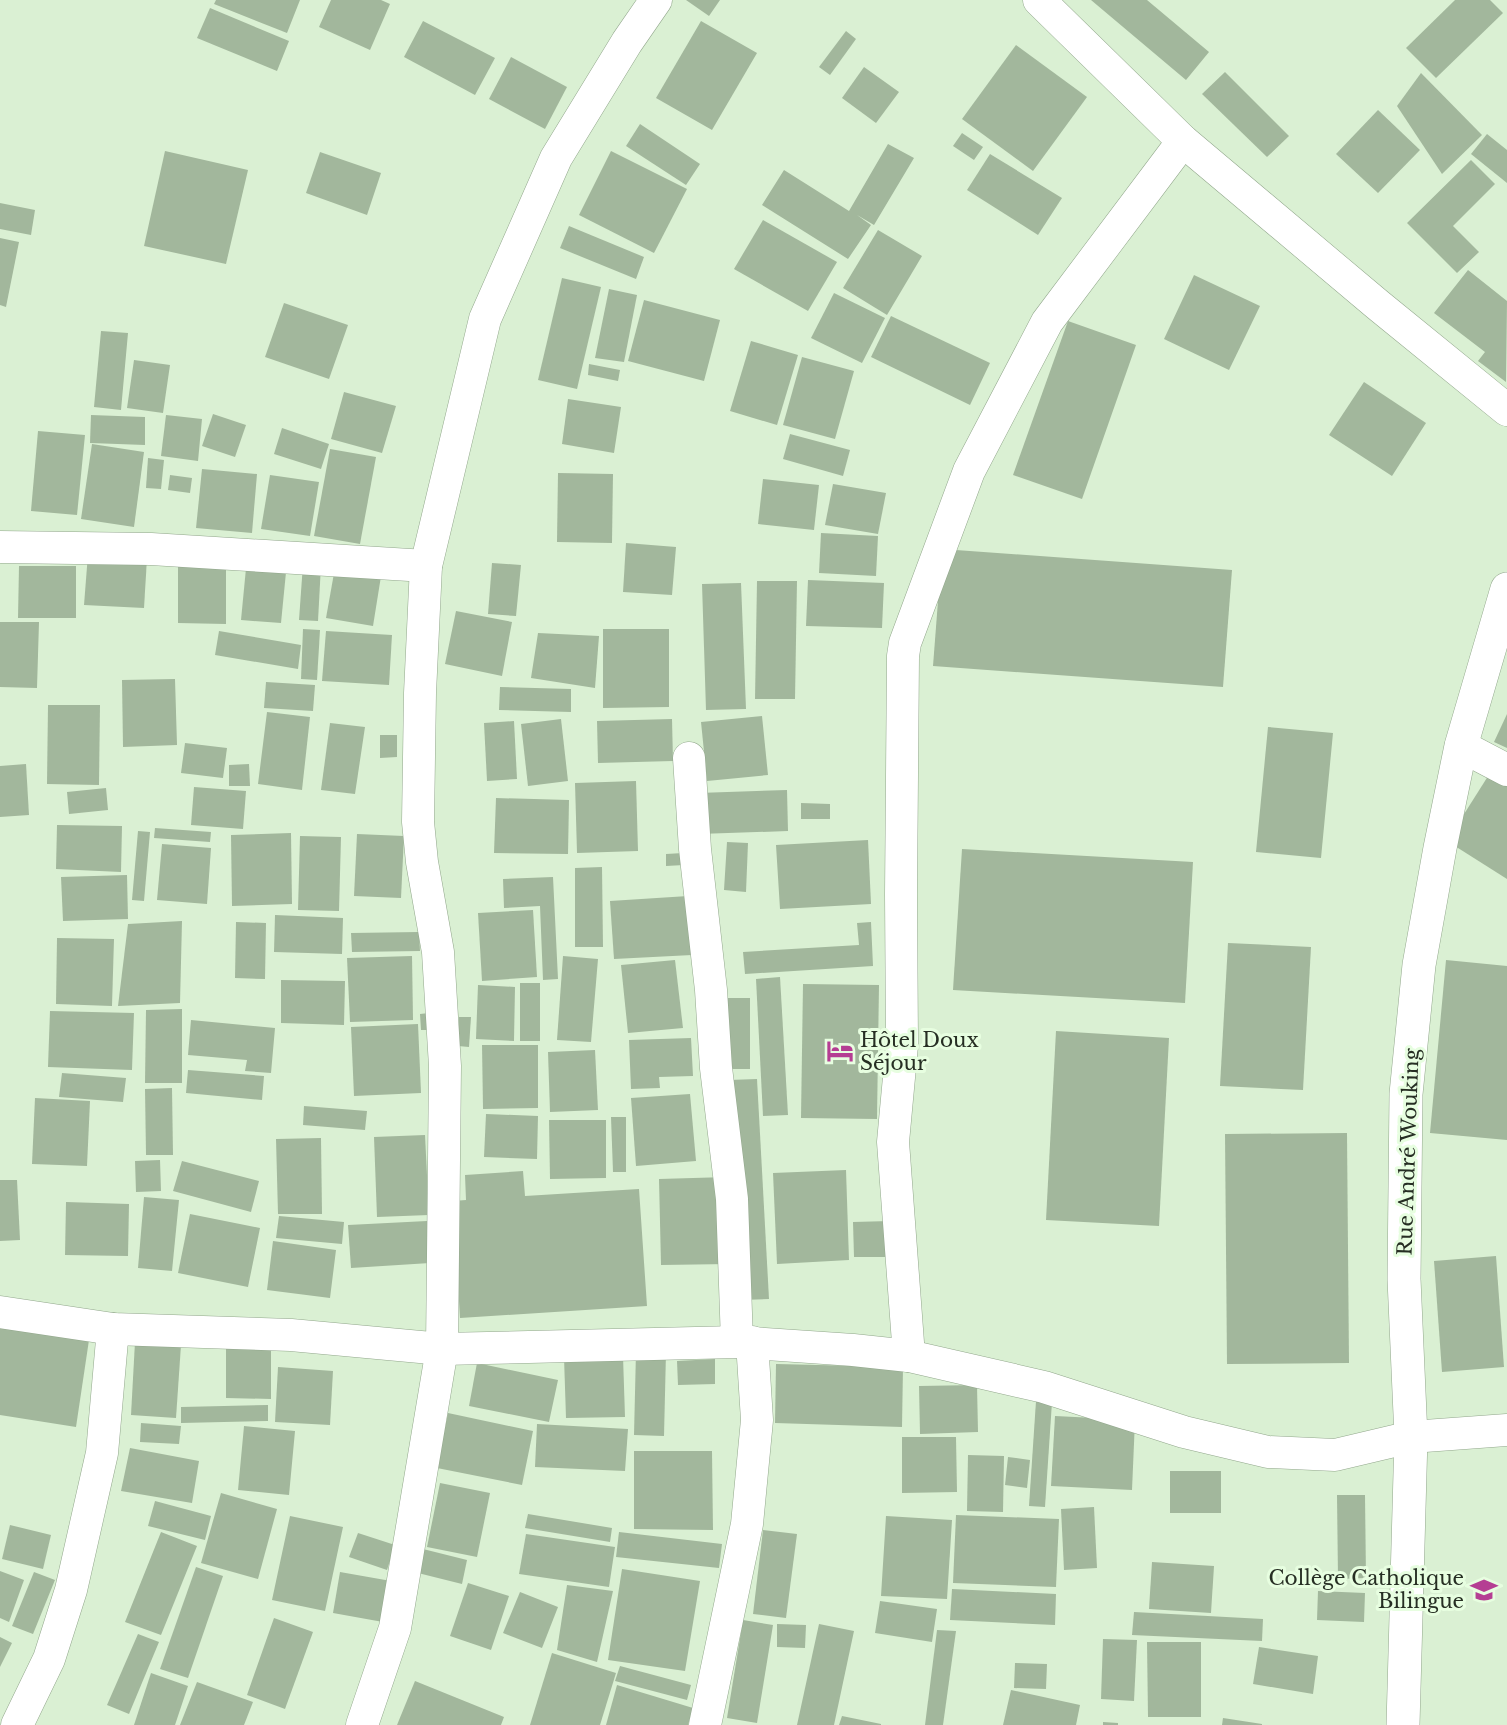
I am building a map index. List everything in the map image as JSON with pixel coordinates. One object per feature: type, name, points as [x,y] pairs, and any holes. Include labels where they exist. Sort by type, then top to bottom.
[{"type":"street","points":[[362,1725],[395,1628],[442,1349],[446,1066],[438,952],[422,862],[418,822],[420,693],[426,566],[485,319],[556,158],[627,42],[656,0]]},
{"type":"street","points":[[1039,0],[1183,141],[1507,410]]},
{"type":"street","points":[[909,1356],[893,1142],[902,1045],[901,882],[905,643],[969,471],[1047,322],[1183,141]]},
{"type":"street","points":[[0,547],[151,549],[426,566]]},
{"type":"street","name":"Rue André Wouking","points":[[1404,1725],[1411,1437],[1404,1279],[1406,1094],[1419,964],[1440,848],[1461,746],[1507,589]]},
{"type":"street","points":[[1461,746],[1507,770]]},
{"type":"street","points":[[689,758],[695,849],[711,990],[716,1068],[732,1199],[745,1342],[757,1420],[747,1524],[705,1725]]},
{"type":"street","points":[[0,1312],[113,1329],[291,1335],[442,1349],[745,1342],[909,1356],[1044,1387],[1184,1432],[1268,1452],[1335,1455],[1411,1437],[1507,1430]]},
{"type":"street","points":[[17,1725],[49,1659],[71,1590],[102,1453],[113,1329]]},
{"type":"building","points":[[216,0],[300,0],[287,33],[214,4]]},
{"type":"building","points":[[331,0],[381,0],[390,4],[370,50],[319,27]]},
{"type":"building","points":[[686,0],[720,0],[709,16]]},
{"type":"building","points":[[1091,0],[1147,0],[1209,52],[1186,80]]},
{"type":"building","points":[[1455,0],[1490,0],[1503,13],[1436,78],[1406,48]]},
{"type":"building","points":[[210,8],[289,41],[277,71],[197,38]]},
{"type":"building","points":[[423,21],[495,58],[475,95],[404,57]]},
{"type":"building","points":[[701,21],[757,53],[712,130],[656,98]]},
{"type":"building","points":[[846,31],[856,39],[830,75],[819,67]]},
{"type":"building","points":[[1016,45],[1087,97],[1033,171],[962,119]]},
{"type":"building","points":[[511,57],[567,87],[545,129],[489,99]]},
{"type":"building","points":[[864,67],[899,92],[876,123],[842,98]]},
{"type":"building","points":[[1225,72],[1289,136],[1267,157],[1202,94]]},
{"type":"building","points":[[1421,73],[1482,135],[1442,174],[1397,106]]},
{"type":"building","points":[[1378,110],[1420,150],[1378,193],[1336,154]]},
{"type":"building","points":[[640,124],[700,164],[686,185],[626,146]]},
{"type":"building","points":[[962,133],[983,147],[974,160],[953,146]]},
{"type":"building","points":[[1487,134],[1507,150],[1507,183],[1471,154]]},
{"type":"building","points":[[888,144],[914,158],[874,225],[857,215],[871,225],[848,259],[762,205],[784,170],[849,211]]},
{"type":"building","points":[[165,151],[248,170],[226,264],[144,246]]},
{"type":"building","points":[[611,151],[687,189],[654,253],[579,215]]},
{"type":"building","points":[[320,152],[381,173],[367,215],[306,193]]},
{"type":"building","points":[[990,154],[1062,198],[1038,235],[967,190]]},
{"type":"building","points":[[1471,160],[1495,184],[1453,226],[1479,252],[1457,273],[1407,223]]},
{"type":"building","points":[[0,203],[35,210],[31,235],[0,229]]},
{"type":"building","points":[[763,220],[837,262],[808,311],[734,269]]},
{"type":"building","points":[[569,226],[644,257],[636,279],[560,248]]},
{"type":"building","points":[[878,230],[922,256],[887,315],[843,288]]},
{"type":"building","points":[[0,238],[19,242],[6,307],[0,305]]},
{"type":"building","points":[[1468,270],[1507,301],[1506,382],[1478,361],[1485,352],[1434,313]]},
{"type":"building","points":[[1194,275],[1260,306],[1229,370],[1164,339]]},
{"type":"building","points":[[562,278],[601,287],[577,389],[538,380]]},
{"type":"building","points":[[609,289],[637,295],[624,362],[595,358]]},
{"type":"building","points":[[834,293],[885,318],[862,363],[811,338]]},
{"type":"building","points":[[644,300],[720,320],[704,381],[628,361]]},
{"type":"building","points":[[284,303],[348,325],[329,379],[265,357]]},
{"type":"building","points":[[891,316],[990,363],[970,405],[871,357]]},
{"type":"building","points":[[1068,321],[1136,345],[1082,499],[1013,475]]},
{"type":"building","points":[[101,331],[128,333],[121,410],[94,407]]},
{"type":"building","points":[[751,341],[798,355],[777,425],[730,411]]},
{"type":"building","points":[[802,357],[854,371],[835,439],[783,425]]},
{"type":"building","points":[[134,360],[170,365],[163,413],[127,408]]},
{"type":"building","points":[[589,364],[620,370],[618,381],[588,375]]},
{"type":"building","points":[[1364,382],[1426,423],[1392,476],[1329,435]]},
{"type":"building","points":[[344,392],[396,406],[382,453],[331,439]]},
{"type":"building","points":[[568,399],[621,407],[614,453],[562,444]]},
{"type":"building","points":[[213,414],[246,425],[235,457],[202,446]]},
{"type":"building","points":[[91,415],[145,417],[145,445],[90,443]]},
{"type":"building","points":[[166,415],[202,419],[198,461],[161,456]]},
{"type":"building","points":[[282,428],[329,444],[321,469],[274,454]]},
{"type":"building","points":[[38,431],[85,435],[77,515],[31,511]]},
{"type":"building","points":[[790,434],[850,450],[843,476],[783,459]]},
{"type":"building","points":[[92,444],[144,452],[134,527],[81,519]]},
{"type":"building","points":[[330,449],[376,457],[360,544],[314,536]]},
{"type":"building","points":[[148,458],[164,460],[161,489],[146,488]]},
{"type":"building","points":[[202,469],[257,474],[252,533],[196,528]]},
{"type":"building","points":[[558,473],[613,474],[612,543],[557,542]]},
{"type":"building","points":[[170,475],[192,478],[190,493],[168,490]]},
{"type":"building","points":[[270,475],[319,482],[310,536],[261,529]]},
{"type":"building","points":[[763,479],[819,485],[814,530],[758,524]]},
{"type":"building","points":[[833,484],[886,493],[878,534],[825,525]]},
{"type":"building","points":[[821,533],[878,536],[876,576],[819,573]]},
{"type":"building","points":[[626,543],[676,547],[672,595],[623,592]]},
{"type":"building","points":[[942,549],[1232,570],[1223,687],[933,666]]},
{"type":"building","points":[[88,554],[147,558],[144,608],[84,605]]},
{"type":"building","points":[[247,558],[287,562],[281,623],[241,620]]},
{"type":"building","points":[[178,559],[226,559],[226,624],[178,623]]},
{"type":"building","points":[[336,562],[382,570],[373,626],[326,618]]},
{"type":"building","points":[[492,563],[521,565],[516,616],[488,614]]},
{"type":"building","points":[[303,564],[321,565],[318,621],[299,620]]},
{"type":"building","points":[[19,566],[76,566],[76,618],[18,618]]},
{"type":"building","points":[[808,580],[884,583],[882,628],[806,626]]},
{"type":"building","points":[[757,581],[797,581],[795,699],[755,699]]},
{"type":"building","points":[[741,583],[746,709],[706,710],[702,584]]},
{"type":"building","points":[[456,611],[512,622],[502,676],[445,664]]},
{"type":"building","points":[[0,622],[39,622],[37,688],[0,687]]},
{"type":"building","points":[[303,629],[320,630],[317,680],[301,679]]},
{"type":"building","points":[[603,629],[669,629],[669,707],[603,708]]},
{"type":"building","points":[[219,631],[301,645],[298,669],[215,655]]},
{"type":"building","points":[[326,631],[392,635],[389,685],[322,681]]},
{"type":"building","points":[[538,633],[599,636],[595,688],[531,678]]},
{"type":"building","points":[[175,679],[177,745],[123,747],[122,680]]},
{"type":"building","points":[[266,682],[315,685],[313,711],[264,708]]},
{"type":"building","points":[[500,687],[571,689],[571,712],[499,710]]},
{"type":"building","points":[[48,705],[100,705],[99,785],[47,784]]},
{"type":"building","points":[[267,712],[310,717],[302,790],[258,784]]},
{"type":"building","points":[[1507,714],[1507,748],[1494,742]]},
{"type":"building","points":[[762,716],[768,775],[707,781],[701,722]]},
{"type":"building","points":[[561,719],[568,781],[528,786],[521,724]]},
{"type":"building","points":[[672,719],[673,761],[598,763],[597,721]]},
{"type":"building","points":[[514,721],[517,779],[487,781],[484,723]]},
{"type":"building","points":[[330,723],[365,727],[355,794],[321,790]]},
{"type":"building","points":[[1268,727],[1333,733],[1321,858],[1256,852]]},
{"type":"building","points":[[380,735],[397,735],[397,757],[380,758]]},
{"type":"building","points":[[185,743],[227,748],[223,778],[181,773]]},
{"type":"building","points":[[26,764],[29,815],[0,817],[0,766]]},
{"type":"building","points":[[249,764],[250,786],[229,786],[229,765]]},
{"type":"building","points":[[1490,773],[1507,784],[1507,879],[1447,841]]},
{"type":"building","points":[[636,781],[638,851],[577,853],[575,783]]},
{"type":"building","points":[[194,787],[246,791],[243,829],[191,825]]},
{"type":"building","points":[[106,788],[108,810],[69,814],[67,792]]},
{"type":"building","points":[[787,790],[788,831],[699,834],[698,793]]},
{"type":"building","points":[[496,798],[569,800],[568,854],[494,853]]},
{"type":"building","points":[[801,803],[830,804],[830,819],[801,819]]},
{"type":"building","points":[[57,825],[122,826],[121,872],[56,869]]},
{"type":"building","points":[[155,828],[211,832],[210,842],[154,838]]},
{"type":"building","points":[[138,831],[150,832],[144,901],[132,900]]},
{"type":"building","points":[[291,833],[292,904],[232,906],[231,835]]},
{"type":"building","points":[[357,834],[404,836],[401,898],[354,896]]},
{"type":"building","points":[[300,836],[341,837],[339,911],[298,910]]},
{"type":"building","points":[[868,840],[871,904],[780,909],[776,845]]},
{"type":"building","points":[[727,842],[748,843],[746,892],[724,890]]},
{"type":"building","points":[[162,844],[211,848],[207,904],[157,900]]},
{"type":"building","points":[[962,849],[1193,862],[1185,1003],[953,990]]},
{"type":"building","points":[[683,853],[684,865],[666,866],[666,854]]},
{"type":"building","points":[[602,867],[603,947],[575,947],[575,868]]},
{"type":"building","points":[[127,875],[128,919],[63,921],[61,877]]},
{"type":"building","points":[[553,877],[558,979],[543,980],[540,906],[504,908],[503,879]]},
{"type":"building","points":[[688,896],[692,955],[614,959],[610,901]]},
{"type":"building","points":[[533,910],[537,977],[482,981],[478,913]]},
{"type":"building","points":[[275,915],[343,918],[342,954],[274,952]]},
{"type":"building","points":[[182,921],[180,1003],[118,1006],[128,924]]},
{"type":"building","points":[[236,922],[266,923],[265,979],[235,978]]},
{"type":"building","points":[[871,922],[873,966],[745,974],[743,952],[859,945],[857,923]]},
{"type":"building","points":[[419,932],[420,951],[352,952],[351,933]]},
{"type":"building","points":[[57,938],[114,939],[112,1006],[56,1004]]},
{"type":"building","points":[[1228,943],[1311,947],[1303,1090],[1220,1086]]},
{"type":"building","points":[[412,956],[413,1020],[350,1022],[347,958]]},
{"type":"building","points":[[563,956],[598,959],[591,1042],[557,1040]]},
{"type":"building","points":[[675,960],[683,1028],[628,1033],[621,965]]},
{"type":"building","points":[[1446,960],[1507,966],[1507,1140],[1430,1133]]},
{"type":"building","points":[[780,977],[788,1115],[763,1116],[756,979]]},
{"type":"building","points":[[281,980],[345,981],[344,1025],[281,1023]]},
{"type":"building","points":[[520,983],[540,983],[540,1041],[520,1041]]},
{"type":"building","name":"Hôtel Doux Séjour","points":[[803,984],[879,985],[877,1119],[801,1118]]},
{"type":"building","points":[[478,985],[515,987],[514,1041],[476,1039]]},
{"type":"building","points":[[720,998],[750,998],[750,1069],[720,1069]]},
{"type":"building","points":[[182,1009],[182,1083],[145,1083],[146,1010]]},
{"type":"building","points":[[50,1011],[134,1013],[132,1070],[48,1067]]},
{"type":"building","points":[[429,1013],[430,1030],[421,1030],[420,1014]]},
{"type":"building","points":[[459,1017],[471,1017],[469,1047],[458,1046]]},
{"type":"building","points":[[191,1020],[275,1028],[271,1073],[245,1071],[247,1060],[188,1055]]},
{"type":"building","points":[[418,1024],[421,1093],[354,1096],[351,1027]]},
{"type":"building","points":[[1056,1031],[1169,1038],[1159,1226],[1046,1220]]},
{"type":"building","points":[[691,1038],[693,1076],[659,1077],[660,1088],[631,1089],[629,1040]]},
{"type":"building","points":[[482,1045],[538,1045],[538,1108],[483,1109]]},
{"type":"building","points":[[595,1050],[598,1110],[550,1112],[548,1052]]},
{"type":"building","points":[[188,1070],[264,1076],[262,1100],[186,1093]]},
{"type":"building","points":[[62,1073],[126,1078],[123,1102],[59,1097]]},
{"type":"building","points":[[757,1079],[769,1299],[741,1300],[729,1080]]},
{"type":"building","points":[[172,1088],[173,1155],[146,1155],[145,1089]]},
{"type":"building","points":[[690,1094],[696,1161],[636,1166],[631,1098]]},
{"type":"building","points":[[35,1098],[90,1101],[87,1166],[32,1164]]},
{"type":"building","points":[[304,1106],[367,1111],[365,1130],[303,1125]]},
{"type":"building","points":[[486,1114],[538,1116],[537,1159],[484,1157]]},
{"type":"building","points":[[611,1117],[626,1117],[626,1172],[613,1172]]},
{"type":"building","points":[[549,1120],[606,1120],[606,1178],[550,1179]]},
{"type":"building","points":[[1347,1133],[1349,1363],[1227,1364],[1225,1134]]},
{"type":"building","points":[[425,1135],[429,1215],[377,1217],[374,1137]]},
{"type":"building","points":[[321,1138],[322,1214],[278,1214],[276,1139]]},
{"type":"building","points":[[160,1160],[161,1191],[136,1192],[135,1161]]},
{"type":"building","points":[[182,1161],[259,1181],[251,1212],[173,1191]]},
{"type":"building","points":[[846,1170],[849,1260],[777,1264],[773,1173]]},
{"type":"building","points":[[523,1171],[525,1196],[639,1189],[647,1306],[460,1318],[453,1201],[466,1200],[465,1175]]},
{"type":"building","points":[[727,1177],[729,1264],[661,1265],[659,1179]]},
{"type":"building","points":[[0,1180],[17,1180],[20,1240],[0,1241]]},
{"type":"building","points":[[144,1197],[179,1200],[172,1271],[138,1268]]},
{"type":"building","points":[[66,1202],[129,1204],[128,1256],[65,1255]]},
{"type":"building","points":[[190,1214],[260,1228],[248,1287],[178,1273]]},
{"type":"building","points":[[279,1216],[344,1222],[342,1244],[276,1238]]},
{"type":"building","points":[[427,1221],[430,1263],[351,1268],[348,1225]]},
{"type":"building","points":[[890,1221],[891,1257],[854,1257],[853,1222]]},
{"type":"building","points":[[273,1241],[336,1250],[330,1298],[267,1290]]},
{"type":"building","points":[[1496,1256],[1504,1367],[1442,1372],[1434,1261]]},
{"type":"building","points":[[0,1326],[89,1340],[76,1427],[0,1415]]},
{"type":"building","points":[[135,1342],[181,1345],[176,1418],[131,1415]]},
{"type":"building","points":[[226,1345],[271,1345],[271,1399],[226,1398]]},
{"type":"building","points":[[636,1351],[666,1352],[664,1436],[634,1435]]},
{"type":"building","points":[[623,1356],[625,1417],[566,1418],[564,1357]]},
{"type":"building","points":[[715,1359],[715,1384],[678,1385],[677,1361]]},
{"type":"building","points":[[477,1363],[558,1380],[549,1422],[469,1406]]},
{"type":"building","points":[[776,1364],[903,1367],[902,1427],[775,1423]]},
{"type":"building","points":[[278,1367],[333,1371],[330,1425],[275,1422]]},
{"type":"building","points":[[977,1385],[978,1432],[920,1434],[919,1386]]},
{"type":"building","points":[[1036,1401],[1052,1402],[1045,1507],[1029,1506]]},
{"type":"building","points":[[268,1405],[268,1421],[181,1423],[181,1407]]},
{"type":"building","points":[[448,1413],[533,1431],[522,1485],[437,1468]]},
{"type":"building","points":[[1055,1416],[1135,1420],[1132,1490],[1051,1486]]},
{"type":"building","points":[[141,1423],[181,1426],[179,1444],[140,1442]]},
{"type":"building","points":[[537,1424],[628,1429],[625,1471],[535,1467]]},
{"type":"building","points":[[244,1426],[295,1431],[289,1495],[238,1490]]},
{"type":"building","points":[[902,1437],[956,1437],[957,1492],[902,1493]]},
{"type":"building","points":[[130,1448],[199,1461],[192,1503],[121,1491]]},
{"type":"building","points":[[634,1451],[712,1451],[713,1530],[634,1529]]},
{"type":"building","points":[[968,1455],[1004,1456],[1003,1512],[967,1511]]},
{"type":"building","points":[[1008,1457],[1030,1460],[1027,1488],[1005,1485]]},
{"type":"building","points":[[1170,1471],[1221,1471],[1221,1513],[1170,1513]]},
{"type":"building","points":[[440,1483],[490,1493],[477,1557],[427,1547]]},
{"type":"building","points":[[221,1493],[277,1509],[258,1579],[201,1563]]},
{"type":"building","points":[[1337,1495],[1365,1495],[1366,1578],[1338,1579]]},
{"type":"building","points":[[155,1501],[211,1516],[205,1540],[148,1526]]},
{"type":"building","points":[[1094,1507],[1097,1568],[1064,1570],[1061,1509]]},
{"type":"building","points":[[528,1514],[612,1528],[610,1542],[525,1528]]},
{"type":"building","points":[[956,1515],[1059,1519],[1056,1587],[953,1583]]},
{"type":"building","points":[[290,1516],[343,1527],[325,1611],[272,1600]]},
{"type":"building","points":[[886,1516],[952,1520],[947,1599],[881,1596]]},
{"type":"building","points":[[10,1525],[51,1535],[43,1569],[2,1559]]},
{"type":"building","points":[[763,1530],[797,1534],[786,1618],[753,1614]]},
{"type":"building","points":[[161,1532],[197,1546],[161,1635],[125,1622]]},
{"type":"building","points":[[619,1532],[722,1544],[719,1568],[616,1557]]},
{"type":"building","points":[[358,1533],[395,1545],[387,1570],[349,1557]]},
{"type":"building","points":[[526,1534],[615,1547],[609,1587],[519,1574]]},
{"type":"building","points":[[419,1548],[467,1560],[462,1584],[414,1572]]},
{"type":"building","points":[[1152,1562],[1214,1566],[1211,1613],[1149,1609]]},
{"type":"building","points":[[196,1567],[223,1576],[188,1678],[160,1669]]},
{"type":"building","points":[[622,1569],[700,1581],[685,1671],[608,1660]]},
{"type":"building","points":[[0,1571],[24,1580],[9,1622],[0,1618]]},
{"type":"building","points":[[34,1572],[55,1580],[33,1634],[12,1626]]},
{"type":"building","points":[[340,1572],[391,1581],[383,1622],[333,1613]]},
{"type":"building","points":[[468,1583],[509,1596],[491,1650],[450,1636]]},
{"type":"building","points":[[567,1585],[613,1591],[597,1662],[557,1650]]},
{"type":"building","points":[[952,1589],[1056,1594],[1055,1625],[950,1620]]},
{"type":"building","points":[[1318,1591],[1365,1593],[1364,1622],[1317,1620]]},
{"type":"building","points":[[520,1592],[558,1607],[542,1648],[503,1633]]},
{"type":"building","points":[[880,1601],[937,1609],[932,1642],[875,1633]]},
{"type":"building","points":[[1134,1612],[1263,1619],[1262,1641],[1132,1635]]},
{"type":"building","points":[[274,1618],[313,1632],[285,1709],[247,1695]]},
{"type":"building","points":[[743,1620],[773,1625],[757,1723],[727,1718]]},
{"type":"building","points":[[777,1624],[806,1625],[805,1648],[777,1647]]},
{"type":"building","points":[[819,1624],[854,1631],[834,1725],[797,1725]]},
{"type":"building","points":[[937,1630],[956,1631],[943,1725],[925,1725]]},
{"type":"building","points":[[138,1634],[159,1642],[129,1714],[107,1705]]},
{"type":"building","points":[[0,1637],[12,1643],[0,1667]]},
{"type":"building","points":[[1103,1639],[1137,1640],[1134,1701],[1101,1699]]},
{"type":"building","points":[[1147,1642],[1201,1642],[1201,1717],[1148,1717]]},
{"type":"building","points":[[1259,1647],[1318,1656],[1313,1694],[1253,1684]]},
{"type":"building","points":[[552,1653],[616,1673],[600,1725],[530,1725]]},
{"type":"building","points":[[1015,1663],[1047,1664],[1046,1689],[1014,1688]]},
{"type":"building","points":[[620,1666],[691,1685],[687,1700],[615,1681]]},
{"type":"building","points":[[151,1673],[188,1686],[175,1725],[134,1725]]},
{"type":"building","points":[[415,1681],[504,1717],[501,1725],[397,1725]]},
{"type":"building","points":[[197,1682],[253,1702],[244,1725],[180,1725]]},
{"type":"building","points":[[617,1685],[693,1708],[688,1725],[606,1725]]},
{"type":"building","points":[[1011,1690],[1080,1705],[1076,1725],[1003,1725]]},
{"type":"building","points":[[842,1716],[881,1724],[881,1725],[839,1725]]},
{"type":"building","points":[[1223,1718],[1262,1724],[1262,1725],[1222,1725]]},
{"type":"building","points":[[1103,1722],[1118,1723],[1118,1725],[1103,1725]]},
{"type":"place","name":"Hôtel Doux Séjour","points":[[840,1051]]},
{"type":"place","name":"Collège Catholique Bilingue","points":[[1484,1590]]}]
